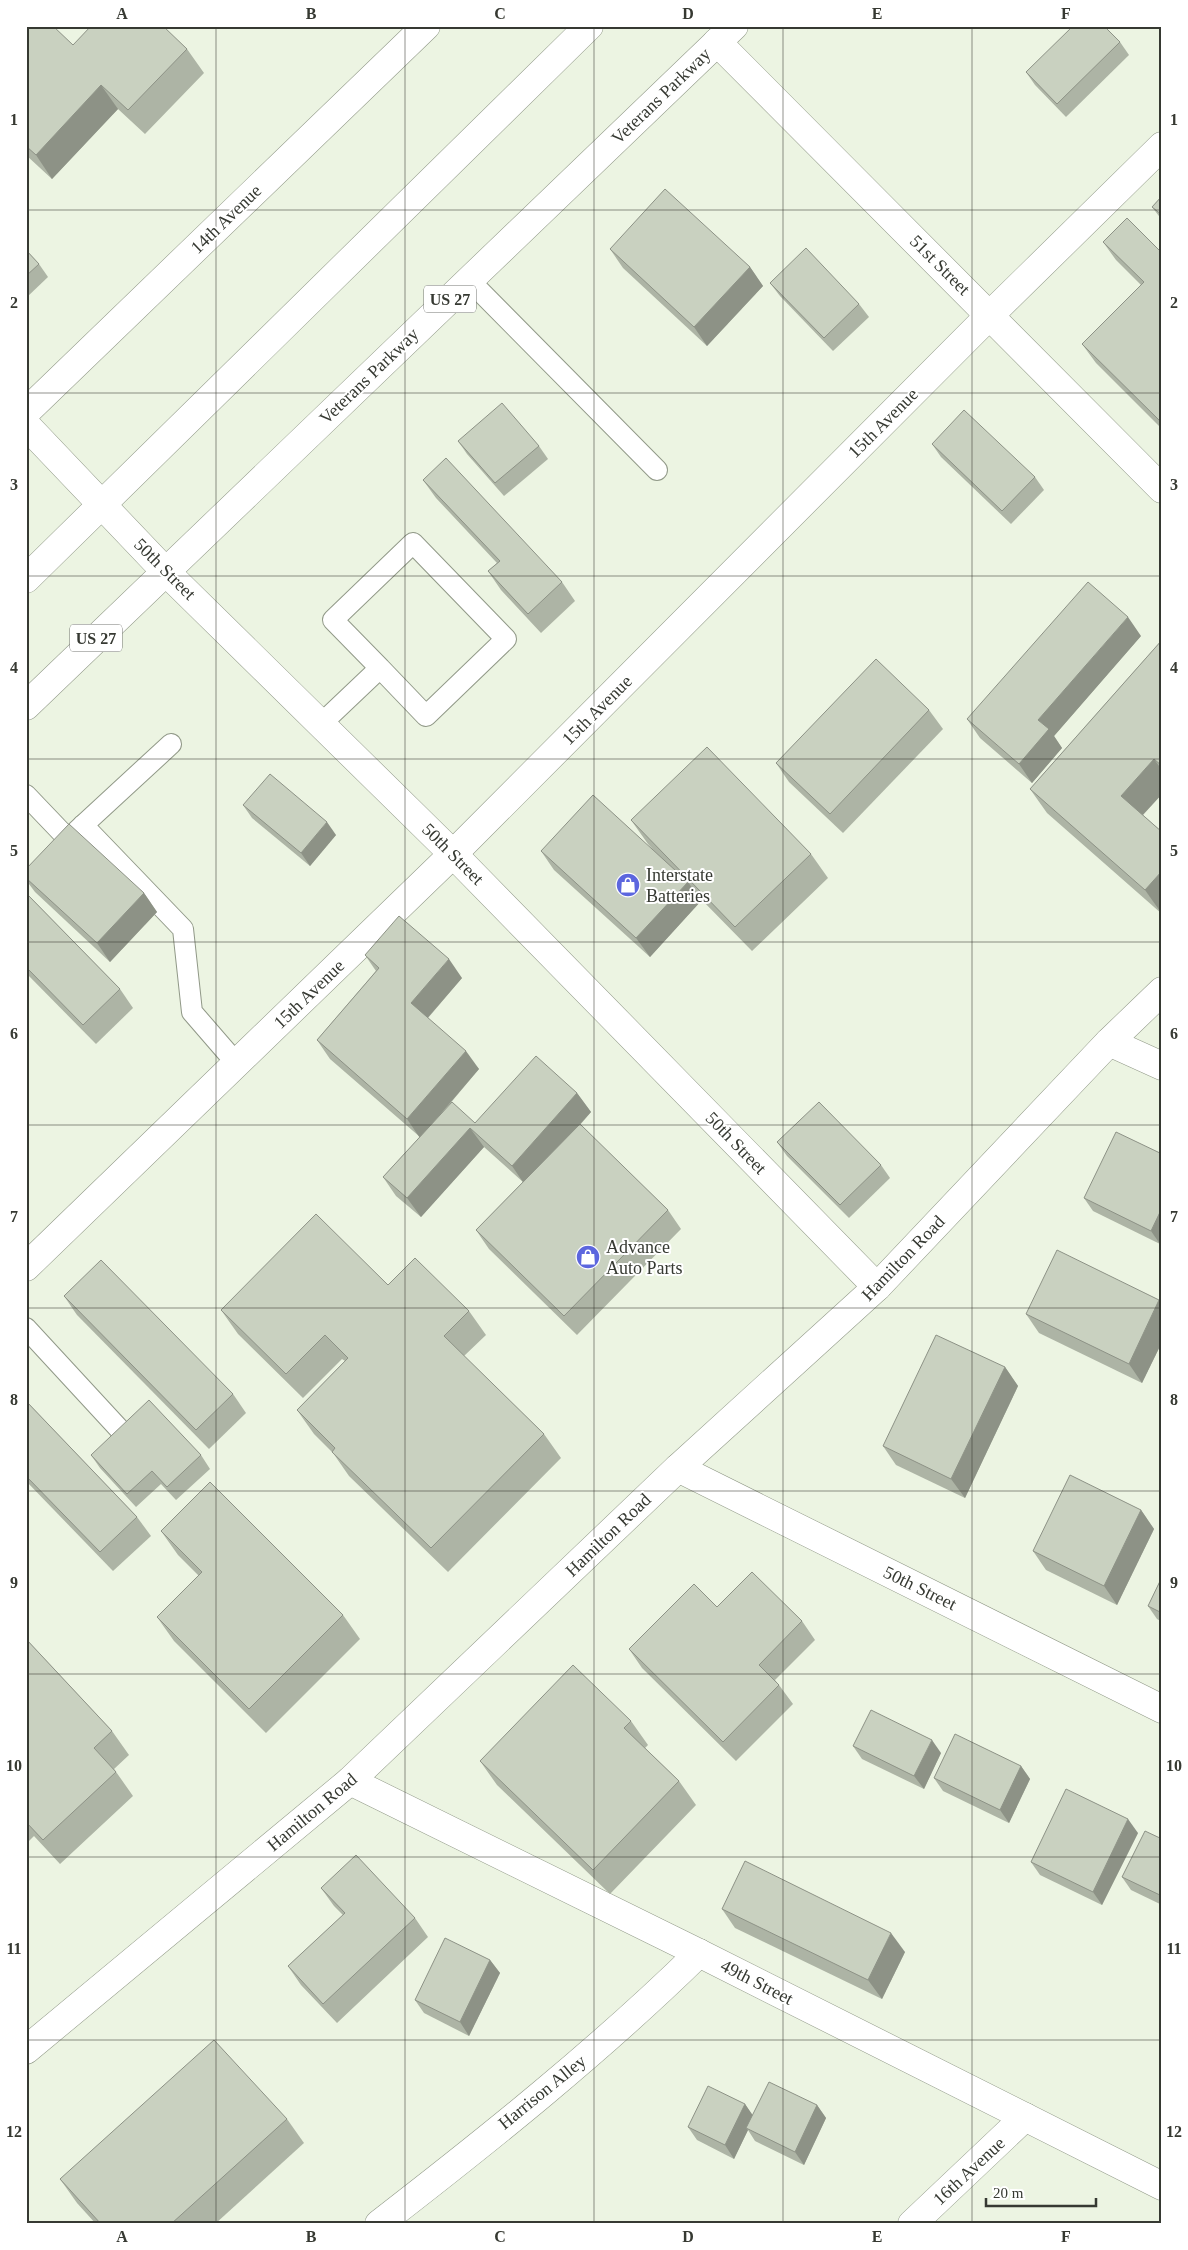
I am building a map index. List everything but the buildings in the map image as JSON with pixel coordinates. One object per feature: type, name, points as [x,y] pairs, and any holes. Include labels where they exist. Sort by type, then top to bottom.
[{"type":"street","name":"14th Avenue","points":[[26,412],[426,26]]},
{"type":"street","points":[[26,579],[589,26]]},
{"type":"street","name":"Veterans Parkway","points":[[26,706],[725,34]]},
{"type":"street","name":"51st Street","points":[[725,34],[990,315],[1162,489]]},
{"type":"street","name":"15th Avenue","points":[[26,1267],[453,854],[990,315],[1162,146]]},
{"type":"street","name":"50th Street","points":[[26,425],[166,571],[453,854],[877,1287]]},
{"type":"street","name":"Hamilton Road","points":[[26,2050],[350,1782],[678,1468],[877,1287],[1109,1042],[1162,991]]},
{"type":"street","points":[[1109,1042],[1162,1066]]},
{"type":"street","name":"50th Street","points":[[678,1468],[1162,1709]]},
{"type":"street","name":"49th Street","points":[[350,1782],[699,1953],[1162,2186]]},
{"type":"street","name":"Harrison Alley","points":[[379,2224],[619,2029],[699,1953]]},
{"type":"street","name":"16th Avenue","points":[[912,2224],[1025,2117]]},
{"type":"lane","points":[[469,280],[657,470]]},
{"type":"lane","points":[[413,543],[506,639],[426,716],[380,668],[333,620],[413,543]]},
{"type":"lane","points":[[321,724],[380,668]]},
{"type":"lane","points":[[26,795],[68,839],[171,744]]},
{"type":"lane","points":[[83,825],[183,929],[192,1012],[237,1064]]},
{"type":"lane","points":[[26,1328],[122,1432]]},
{"type":"place","name":"Interstate Batteries","points":[[628,885]]},
{"type":"place","name":"Advance Auto Parts","points":[[588,1257]]}]
